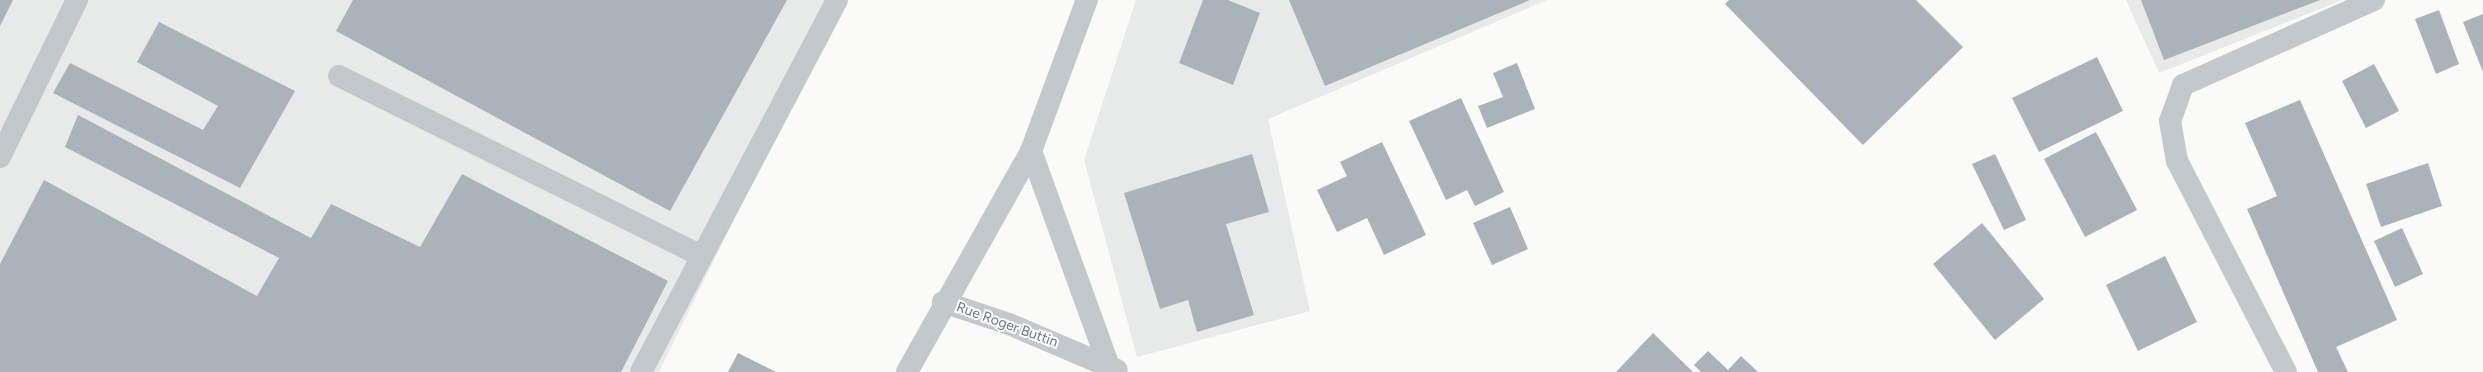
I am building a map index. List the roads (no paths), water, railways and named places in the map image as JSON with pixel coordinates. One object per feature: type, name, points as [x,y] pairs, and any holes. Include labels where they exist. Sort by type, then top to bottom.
[{"type":"street","points":[[0,157],[77,0]]},
{"type":"street","points":[[641,372],[837,0]]},
{"type":"street","points":[[943,302],[1031,152],[1087,0]]},
{"type":"street","points":[[2286,372],[2177,161],[2170,121],[2182,86],[2374,0]]},
{"type":"street","points":[[339,76],[702,256]]},
{"type":"street","points":[[1031,152],[1114,369]]},
{"type":"street","name":"Rue Roger Buttin","points":[[907,372],[943,302],[1009,324],[1114,369]]}]
